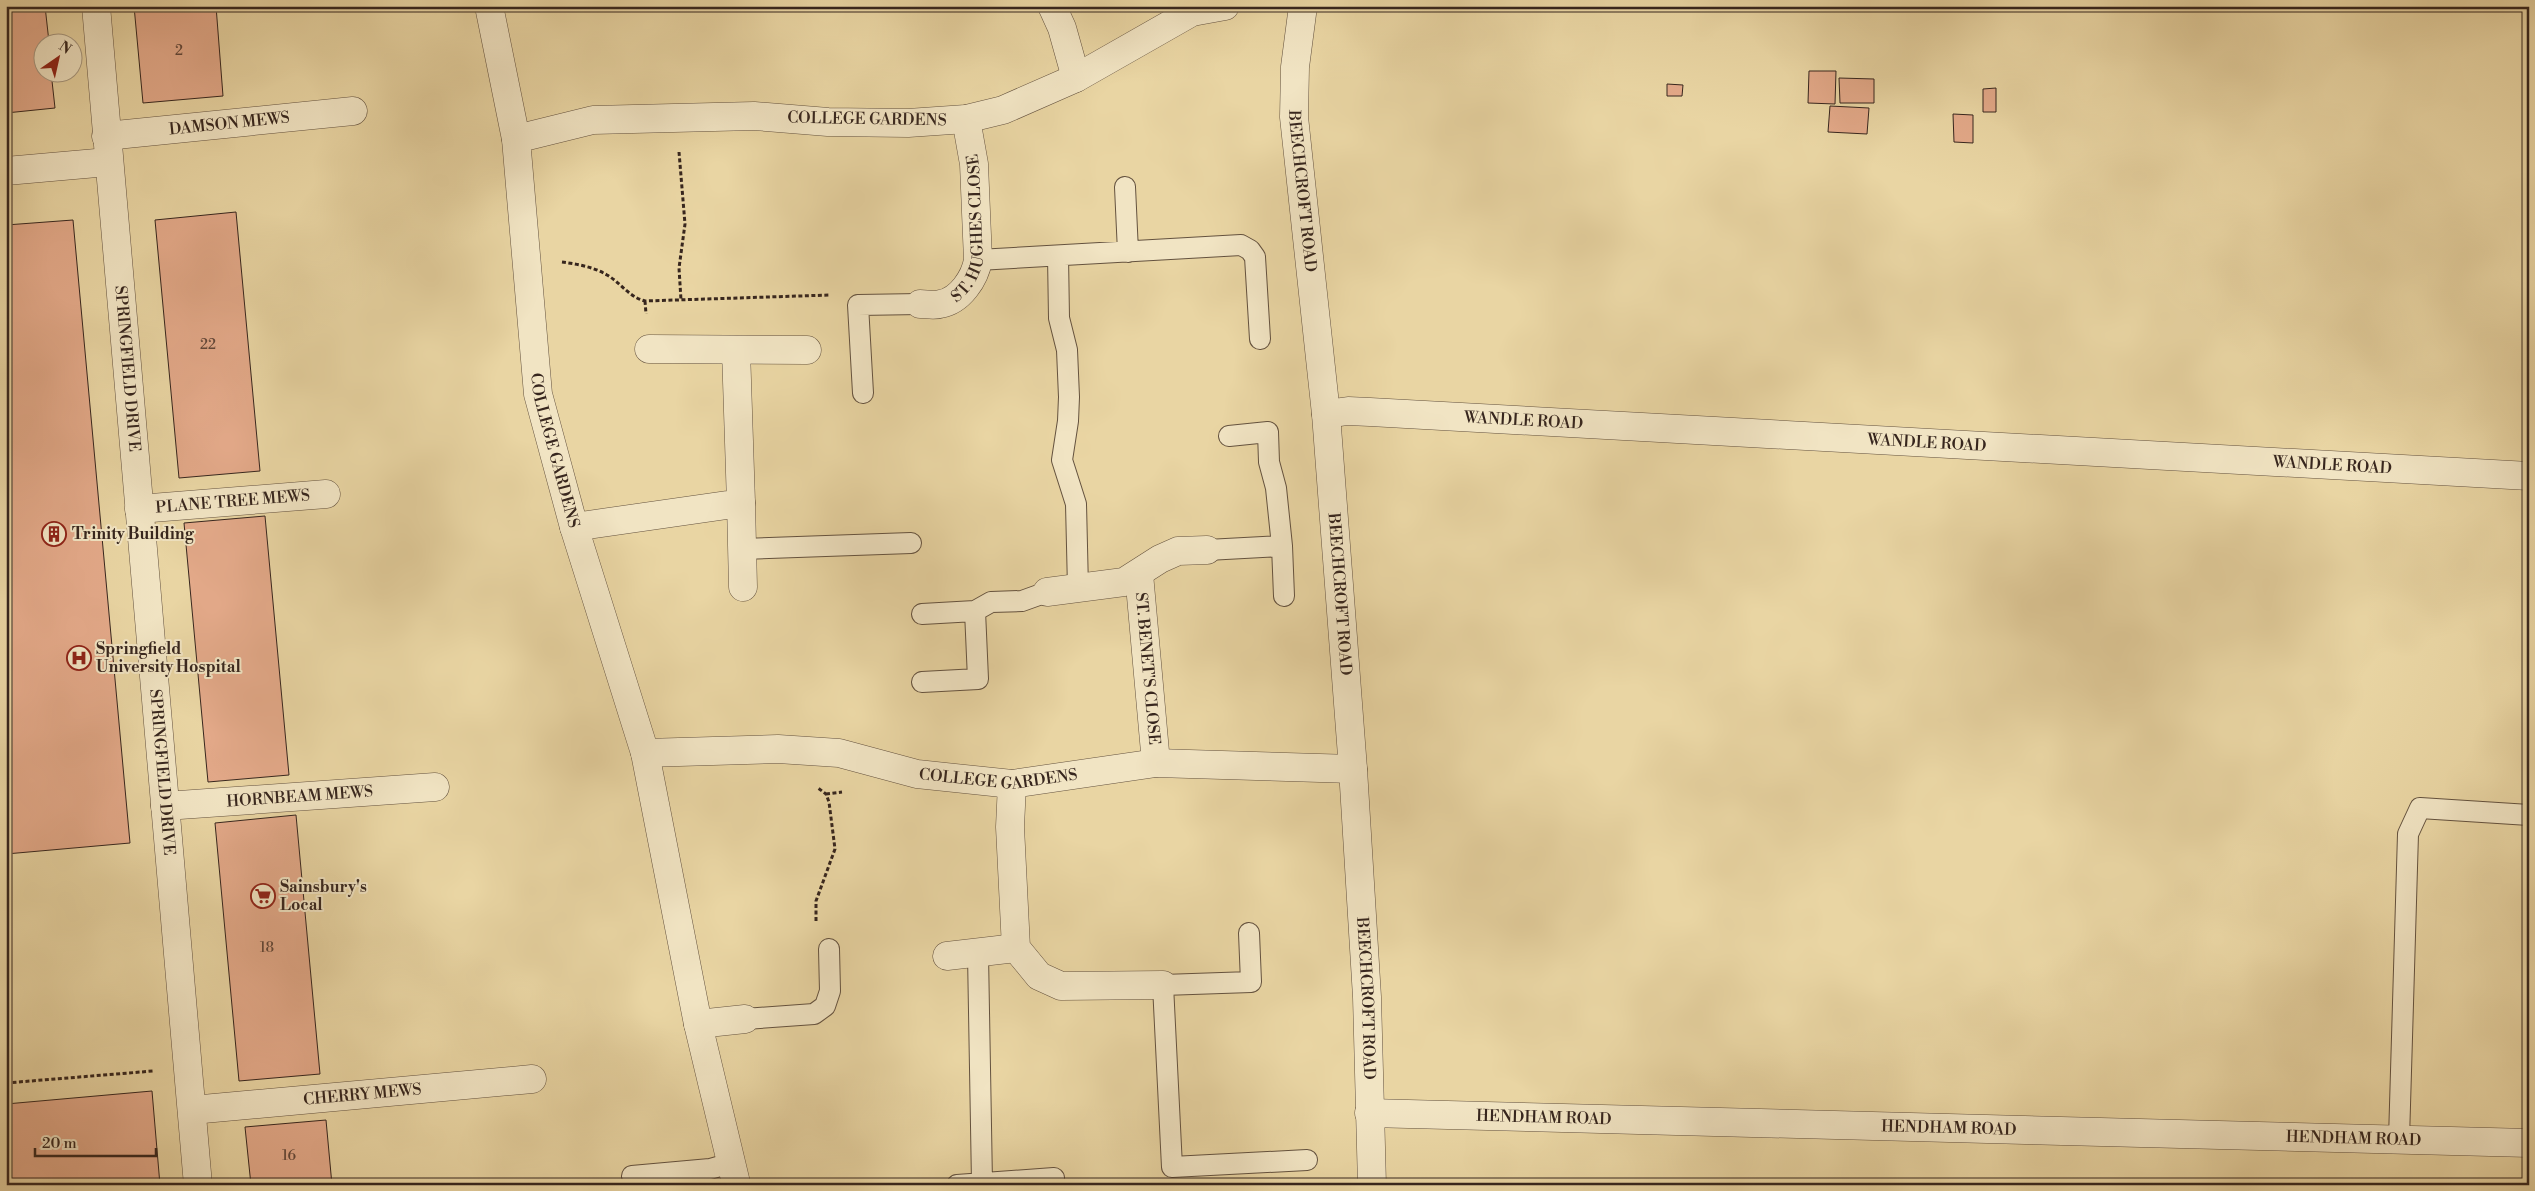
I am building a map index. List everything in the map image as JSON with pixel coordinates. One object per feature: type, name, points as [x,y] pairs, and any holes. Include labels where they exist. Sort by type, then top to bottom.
[{"type":"street","name":"SPRINGFIELD DRIVE","points":[[96,6],[198,1185]]},
{"type":"street","name":"COLLEGE GARDENS","points":[[488,6],[516,139],[538,394],[574,528],[645,753],[698,1024],[735,1177]]},
{"type":"street","points":[[1052,6],[1062,28],[1076,78]]},
{"type":"street","name":"COLLEGE GARDENS","points":[[516,139],[594,120],[754,116],[828,122],[908,122],[966,119],[1003,110],[1076,78],[1192,12],[1225,6]]},
{"type":"street","name":"BEECHCROFT ROAD","points":[[1296,7],[1294,116],[1326,414],[1353,769],[1366,997],[1372,1185]]},
{"type":"street","name":"DAMSON MEWS","points":[[107,149],[353,111]]},
{"type":"street","name":"ST. HUGHES CLOSE","points":[[920,304],[941,304],[951,301],[963,290],[976,271],[978,260],[974,164],[966,119]]},
{"type":"street","points":[[6,170],[107,149]]},
{"type":"street","points":[[649,350],[807,350]]},
{"type":"street","points":[[736,350],[743,587]]},
{"type":"street","name":"WANDLE ROAD","points":[[1326,414],[1348,411],[1389,413],[2529,476]]},
{"type":"street","name":"PLANE TREE MEWS","points":[[139,509],[326,494]]},
{"type":"street","points":[[574,528],[741,503]]},
{"type":"street","points":[[1047,592],[1124,582],[1160,559],[1178,551],[1207,550]]},
{"type":"street","name":"ST. BENET'S CLOSE","points":[[1138,574],[1156,762]]},
{"type":"street","name":"COLLEGE GARDENS","points":[[645,753],[778,749],[839,753],[917,774],[1012,784],[1156,762],[1353,769]]},
{"type":"street","points":[[1012,784],[1010,827],[1016,948],[1039,976],[1061,986],[1163,985]]},
{"type":"street","name":"HORNBEAM MEWS","points":[[165,806],[435,787]]},
{"type":"street","points":[[947,956],[978,954],[1016,948]]},
{"type":"street","points":[[698,1024],[745,1019]]},
{"type":"street","name":"CHERRY MEWS","points":[[192,1110],[532,1079]]},
{"type":"street","name":"HENDHAM ROAD","points":[[1369,1113],[2529,1142]]},
{"type":"lane","points":[[1125,187],[1128,252]]},
{"type":"lane","points":[[978,260],[1241,245],[1250,250],[1255,257],[1260,339]]},
{"type":"lane","points":[[1058,256],[1060,318],[1067,350],[1069,398],[1068,421],[1062,460],[1076,504],[1078,588]]},
{"type":"lane","points":[[863,393],[858,305],[920,304]]},
{"type":"lane","points":[[1230,436],[1268,432],[1269,462],[1276,488],[1282,546],[1284,596]]},
{"type":"lane","points":[[742,548],[911,544]]},
{"type":"lane","points":[[1207,550],[1282,546]]},
{"type":"lane","points":[[922,614],[975,611],[991,602],[1022,601],[1047,592]]},
{"type":"lane","points":[[922,682],[978,679],[975,611]]},
{"type":"lane","points":[[2399,1139],[2408,834],[2420,808],[2529,815]]},
{"type":"lane","points":[[1249,933],[1251,982],[1163,985],[1172,1167],[1307,1160]]},
{"type":"lane","points":[[745,1019],[814,1014],[825,1006],[830,991],[829,949]]},
{"type":"lane","points":[[978,954],[982,1183]]},
{"type":"lane","points":[[632,1176],[710,1169],[735,1177]]},
{"type":"lane","points":[[957,1185],[1054,1178]]},
{"type":"path","points":[[681,300],[679,268],[685,224],[678,152],[688,151]]},
{"type":"path","points":[[527,265],[552,261],[572,264],[608,275],[638,300],[844,294],[858,305]]},
{"type":"path","points":[[778,749],[783,767],[805,778],[819,788],[826,794],[829,802],[835,849],[816,901],[816,935],[829,949]]},
{"type":"path","points":[[6,1082],[188,1068]]},
{"type":"building","points":[[6,6],[45,6],[48,32],[32,32],[32,82],[52,82],[55,108],[6,113]]},
{"type":"building","points":[[134,6],[216,6],[223,96],[143,103]]},
{"type":"building","points":[[1809,71],[1836,71],[1835,104],[1808,103]]},
{"type":"building","points":[[1839,78],[1874,79],[1874,103],[1840,103]]},
{"type":"building","points":[[1667,84],[1683,85],[1682,96],[1667,96]]},
{"type":"building","points":[[1996,88],[1996,112],[1983,112],[1983,89]]},
{"type":"building","points":[[1830,106],[1869,108],[1867,134],[1828,132]]},
{"type":"building","points":[[1953,114],[1973,115],[1973,143],[1954,142]]},
{"type":"building","points":[[236,212],[260,471],[179,478],[155,220]]},
{"type":"building","name":"Trinity Building","points":[[73,220],[130,843],[6,854],[6,225]]},
{"type":"building","points":[[265,516],[289,775],[208,782],[184,523]]},
{"type":"building","points":[[296,815],[320,1074],[239,1081],[215,823]]},
{"type":"building","points":[[152,1091],[160,1185],[6,1185],[6,1104]]},
{"type":"building","points":[[326,1120],[332,1185],[251,1185],[245,1127]]},
{"type":"place","name":"Trinity Building","points":[[54,534]]},
{"type":"place","name":"Springfield University Hospital","points":[[79,658]]},
{"type":"place","name":"Sainsbury's Local","points":[[263,896]]}]
